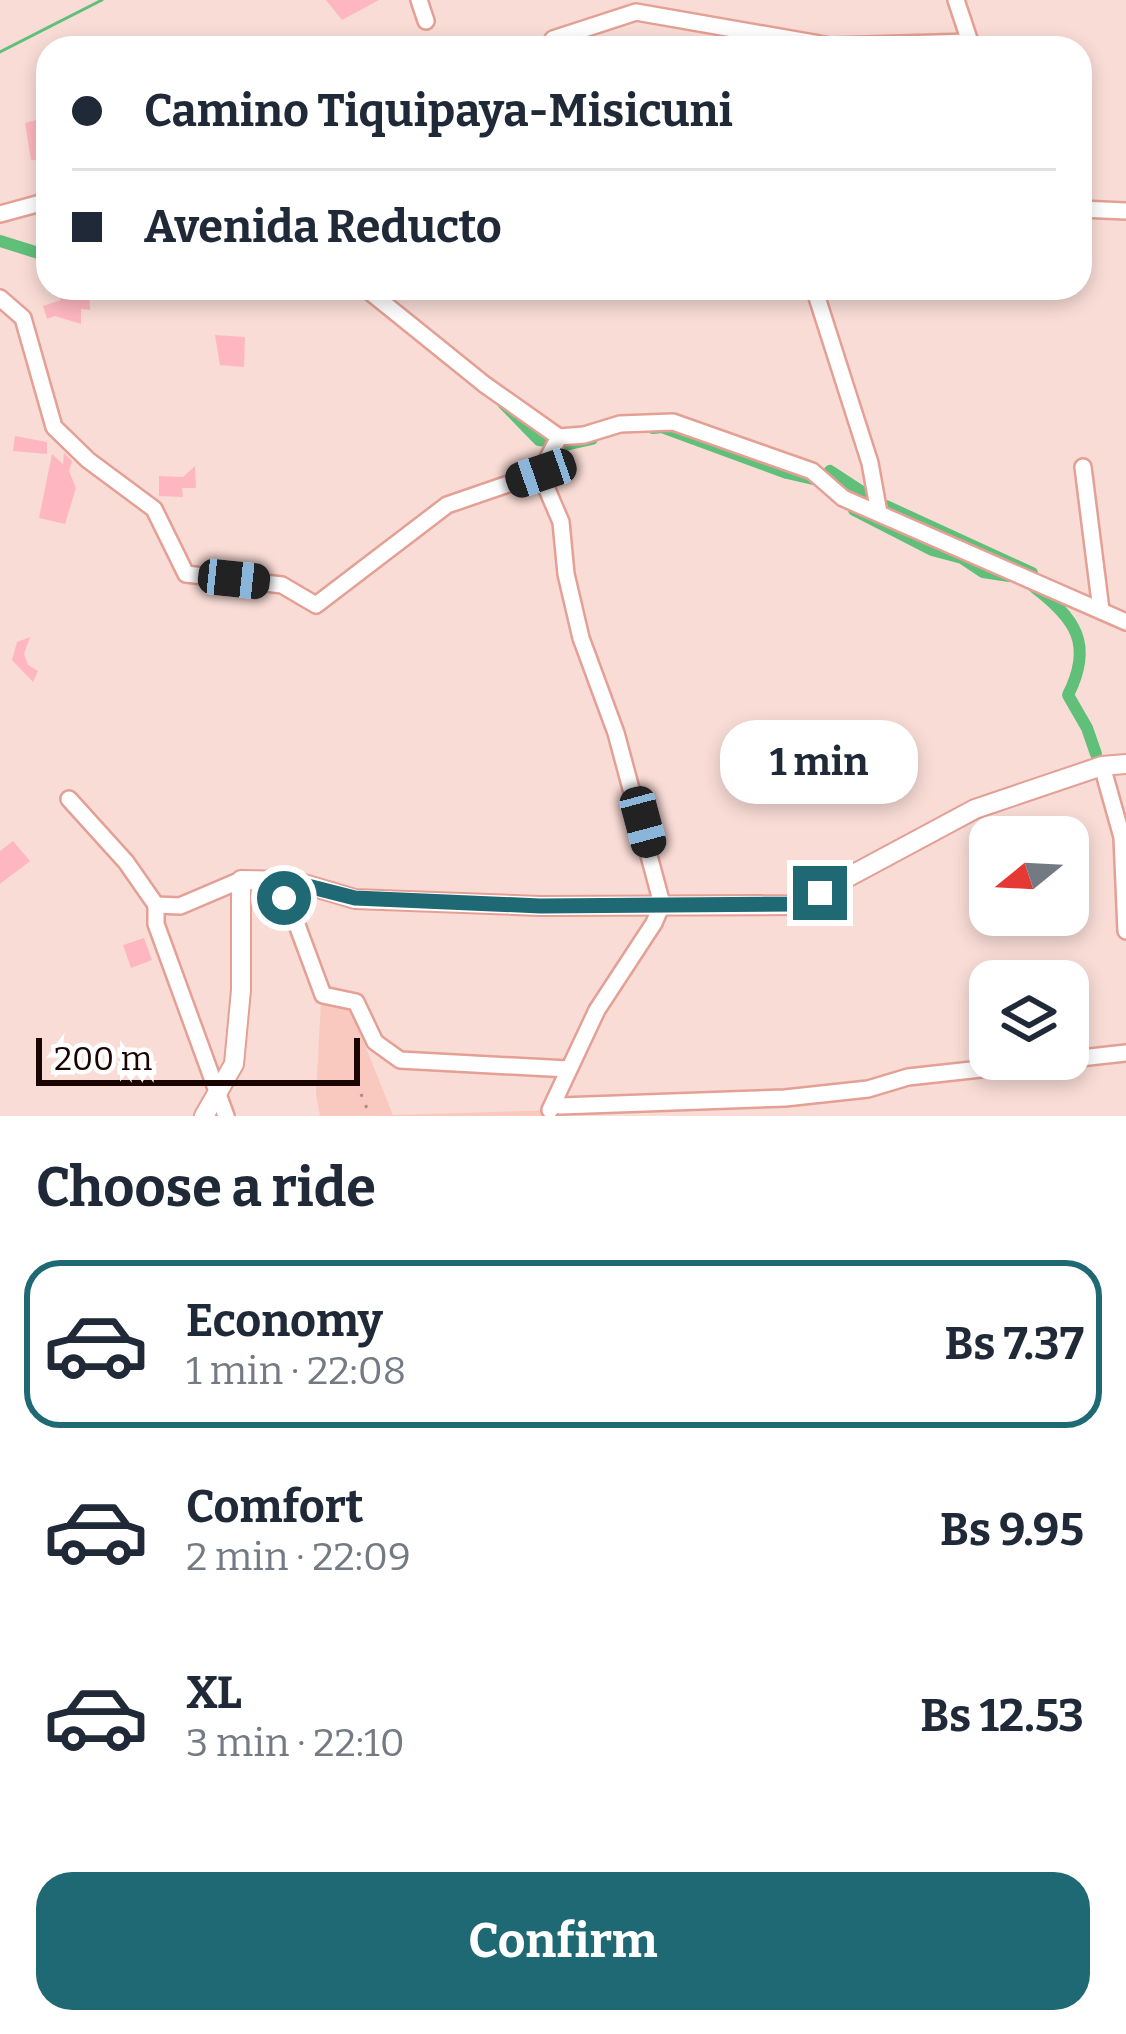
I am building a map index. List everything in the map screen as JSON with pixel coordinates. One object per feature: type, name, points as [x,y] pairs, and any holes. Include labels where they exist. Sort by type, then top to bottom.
[{"type":"main road","points":[[204,1116],[235,1064],[241,880],[280,879],[355,898],[540,906],[796,904],[975,808],[1102,766],[1126,764]]},
{"type":"street","points":[[419,0],[426,21]]},
{"type":"street","points":[[956,0],[968,36]]},
{"type":"street","points":[[563,36],[636,13],[772,36]]},
{"type":"street","points":[[0,214],[36,204]]},
{"type":"street","points":[[1092,210],[1126,211]]},
{"type":"street","points":[[0,298],[22,318],[54,427],[88,460],[154,509],[186,574],[282,585],[316,605],[447,506],[541,473],[559,437]]},
{"type":"street","points":[[380,300],[559,437],[620,424],[673,422],[812,471],[843,498],[1126,622]]},
{"type":"street","points":[[818,300],[864,443],[879,513]]},
{"type":"street","points":[[1083,467],[1101,610]]},
{"type":"street","points":[[541,473],[561,522],[566,574],[581,638],[623,755],[662,904],[597,1010],[552,1105],[784,1098],[868,1089],[908,1077],[1126,1053]]},
{"type":"street","points":[[1102,766],[1122,837],[1126,931]]},
{"type":"street","points":[[69,799],[126,862],[155,905],[156,924],[226,1116]]},
{"type":"street","points":[[280,879],[323,995],[356,1002],[375,1042],[400,1060],[568,1069]]},
{"type":"street","points":[[155,905],[180,906],[241,880]]},
{"type":"path","points":[[361,1094],[370,1116]]},
{"type":"shaded area","points":[[347,1000],[393,1115],[557,1110],[556,1116],[320,1116],[316,1094],[321,1002]]},
{"type":"building","points":[[326,0],[379,0],[342,20]]},
{"type":"building","points":[[36,120],[36,160],[31,160],[25,123]]},
{"type":"building","points":[[61,300],[90,300],[90,310],[81,309],[81,324],[55,316],[47,319],[43,306]]},
{"type":"building","points":[[215,335],[245,337],[244,367],[220,365]]},
{"type":"building","points":[[15,436],[47,442],[47,454],[13,451]]},
{"type":"building","points":[[64,453],[72,461],[69,471],[76,488],[65,524],[39,518],[52,454],[63,464]]},
{"type":"building","points":[[195,466],[196,488],[182,488],[183,497],[159,496],[159,476],[183,477]]},
{"type":"building","points":[[30,637],[24,654],[28,665],[38,671],[33,682],[12,660],[17,642]]},
{"type":"building","points":[[13,841],[30,861],[0,884],[0,851]]},
{"type":"building","points":[[144,938],[152,960],[131,968],[123,945]]},
{"type":"waterway","points":[[0,52],[102,0]]},
{"type":"waterway","points":[[0,241],[36,252]]},
{"type":"waterway","points":[[503,403],[539,440],[547,441]]},
{"type":"waterway","points":[[653,428],[662,427],[787,473],[822,481]]},
{"type":"waterway","points":[[565,445],[592,439]]},
{"type":"waterway","points":[[828,473],[876,501]]},
{"type":"waterway","points":[[886,506],[1032,573]]},
{"type":"waterway","points":[[854,510],[983,572],[1009,576]]},
{"type":"waterway","points":[[1034,587],[1070,621],[1076,634],[1079,661],[1068,695],[1096,754]]},
{"type":"route","points":[[284,898],[280,879],[355,898],[540,906],[796,904],[820,893]]}]
